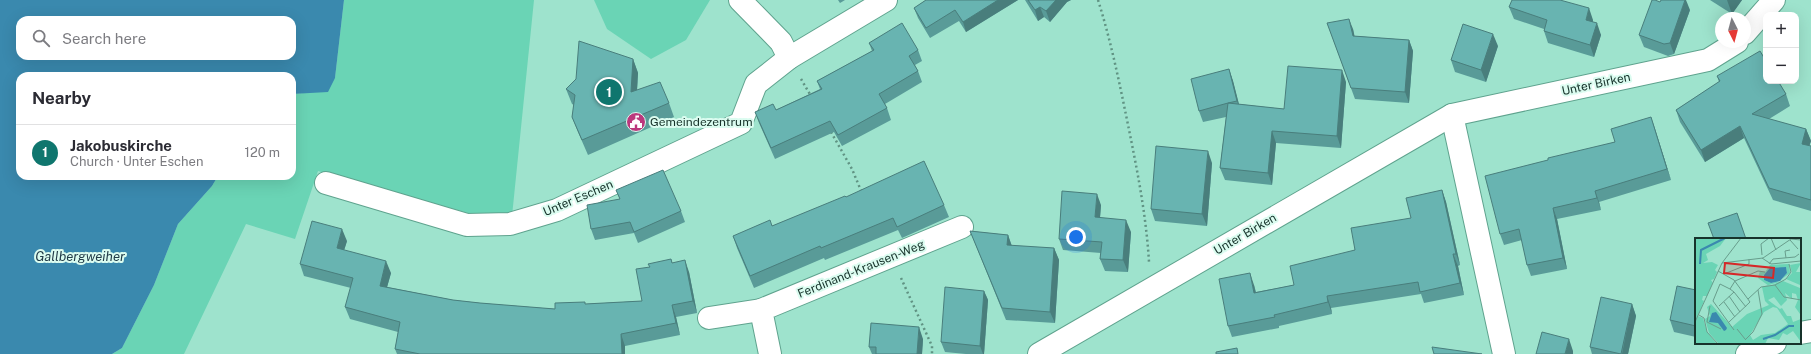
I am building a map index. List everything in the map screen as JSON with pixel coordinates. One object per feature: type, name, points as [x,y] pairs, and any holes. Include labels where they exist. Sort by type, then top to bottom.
[{"type":"street","points":[[740,0],[781,42],[789,58]]},
{"type":"street","name":"Unter Eschen","points":[[326,183],[467,225],[510,224],[557,210],[741,124],[756,84],[789,58],[886,0]]},
{"type":"street","points":[[1751,26],[1774,0]]},
{"type":"street","name":"Unter Birken","points":[[1039,354],[1452,115],[1708,60],[1727,48]]},
{"type":"street","points":[[1452,115],[1504,354]]},
{"type":"street","name":"Ferdinand-Krausen-Weg","points":[[709,318],[761,310],[962,227]]},
{"type":"street","points":[[761,310],[770,354]]},
{"type":"street","points":[[1801,333],[1811,330]]},
{"type":"street","points":[[1747,354],[1772,344]]},
{"type":"path","points":[[1098,0],[1109,37],[1136,162],[1147,225],[1151,288]]},
{"type":"path","points":[[789,58],[811,97]]},
{"type":"path","points":[[830,130],[852,169],[865,199]]},
{"type":"path","points":[[891,257],[932,346],[932,354]]},
{"type":"green space","points":[[344,0],[534,0],[512,216],[468,213],[318,171],[295,239],[246,224],[184,354],[112,354],[122,348],[154,285],[178,224],[216,180],[296,180],[296,94],[304,93],[335,78]]},
{"type":"green space","points":[[594,0],[710,0],[686,40],[651,59],[607,29]]},
{"type":"water","name":"Gallbergweiher","points":[[0,0],[344,0],[335,78],[328,92],[296,94],[296,72],[16,72],[16,180],[216,180],[178,224],[154,285],[122,348],[112,354],[0,354]]},
{"type":"building","points":[[926,0],[998,0],[963,22],[955,10],[926,28],[914,8]]},
{"type":"building","points":[[1028,0],[1056,0],[1046,11],[1040,7],[1035,10]]},
{"type":"building","points":[[1512,0],[1560,0],[1589,8],[1586,20],[1597,23],[1590,45],[1544,31],[1547,20],[1509,7]]},
{"type":"building","points":[[1652,0],[1660,2],[1661,0],[1685,0],[1670,43],[1664,44],[1639,35]]},
{"type":"building","points":[[1349,19],[1353,36],[1409,40],[1405,92],[1351,88],[1327,23]]},
{"type":"building","points":[[902,23],[918,50],[909,56],[918,71],[879,94],[887,108],[838,135],[830,121],[771,148],[755,112],[773,104],[776,110],[822,89],[817,81],[874,50],[869,43]]},
{"type":"building","points":[[1463,24],[1493,34],[1481,70],[1451,60]]},
{"type":"building","points":[[579,41],[633,59],[631,92],[660,82],[669,103],[582,140],[572,117],[575,95],[566,89],[576,79]]},
{"type":"building","points":[[1760,51],[1763,56],[1763,84],[1780,84],[1786,94],[1752,114],[1806,129],[1802,144],[1811,146],[1811,200],[1769,188],[1740,126],[1701,150],[1676,110],[1720,81],[1717,76]]},
{"type":"building","points":[[1288,66],[1342,70],[1337,136],[1272,131],[1268,173],[1220,168],[1228,103],[1284,109]]},
{"type":"building","points":[[1229,69],[1237,101],[1199,111],[1191,79]]},
{"type":"building","points":[[1651,117],[1667,169],[1595,191],[1597,198],[1553,208],[1563,258],[1527,265],[1519,229],[1500,234],[1485,176],[1548,160],[1548,158],[1615,142],[1611,129]]},
{"type":"building","points":[[1156,146],[1208,151],[1202,214],[1151,209]]},
{"type":"building","points":[[924,161],[944,205],[897,227],[893,218],[821,248],[820,246],[750,276],[733,236],[770,220],[772,226],[845,196],[846,197]]},
{"type":"building","points":[[663,170],[681,211],[634,232],[630,222],[591,229],[587,205],[620,199],[616,190]]},
{"type":"building","points":[[1442,190],[1456,254],[1453,254],[1460,283],[1420,292],[1418,282],[1327,296],[1328,302],[1274,315],[1275,317],[1228,326],[1219,279],[1250,273],[1254,293],[1294,285],[1290,266],[1355,250],[1351,228],[1411,218],[1406,198]]},
{"type":"building","points":[[1062,191],[1097,194],[1095,217],[1126,220],[1123,260],[1100,259],[1102,242],[1059,239]]},
{"type":"building","points":[[1737,213],[1746,238],[1714,238],[1708,223]]},
{"type":"building","points":[[312,221],[342,229],[337,248],[386,261],[380,286],[453,300],[555,309],[555,303],[585,302],[585,304],[642,301],[636,269],[650,267],[648,264],[671,259],[672,263],[685,260],[693,301],[672,305],[676,323],[621,334],[622,354],[420,354],[395,349],[400,322],[345,307],[353,278],[300,264]]},
{"type":"building","points":[[970,231],[1008,235],[1007,245],[1054,248],[1050,312],[1002,308]]},
{"type":"building","points":[[1677,286],[1695,290],[1695,326],[1670,320]]},
{"type":"building","points":[[945,287],[984,291],[980,346],[941,342]]},
{"type":"building","points":[[1601,297],[1632,304],[1621,354],[1590,347]]},
{"type":"building","points":[[871,323],[919,327],[917,354],[876,354],[876,347],[869,347]]},
{"type":"building","points":[[1542,332],[1569,339],[1565,354],[1536,354]]},
{"type":"building","points":[[1432,347],[1482,354],[1434,354]]},
{"type":"building","points":[[1237,348],[1238,354],[1216,354],[1216,352]]},
{"type":"place","name":"Jakobuskirche","points":[[609,92]]},
{"type":"place","name":"Gemeindezentrum","points":[[636,122]]}]
